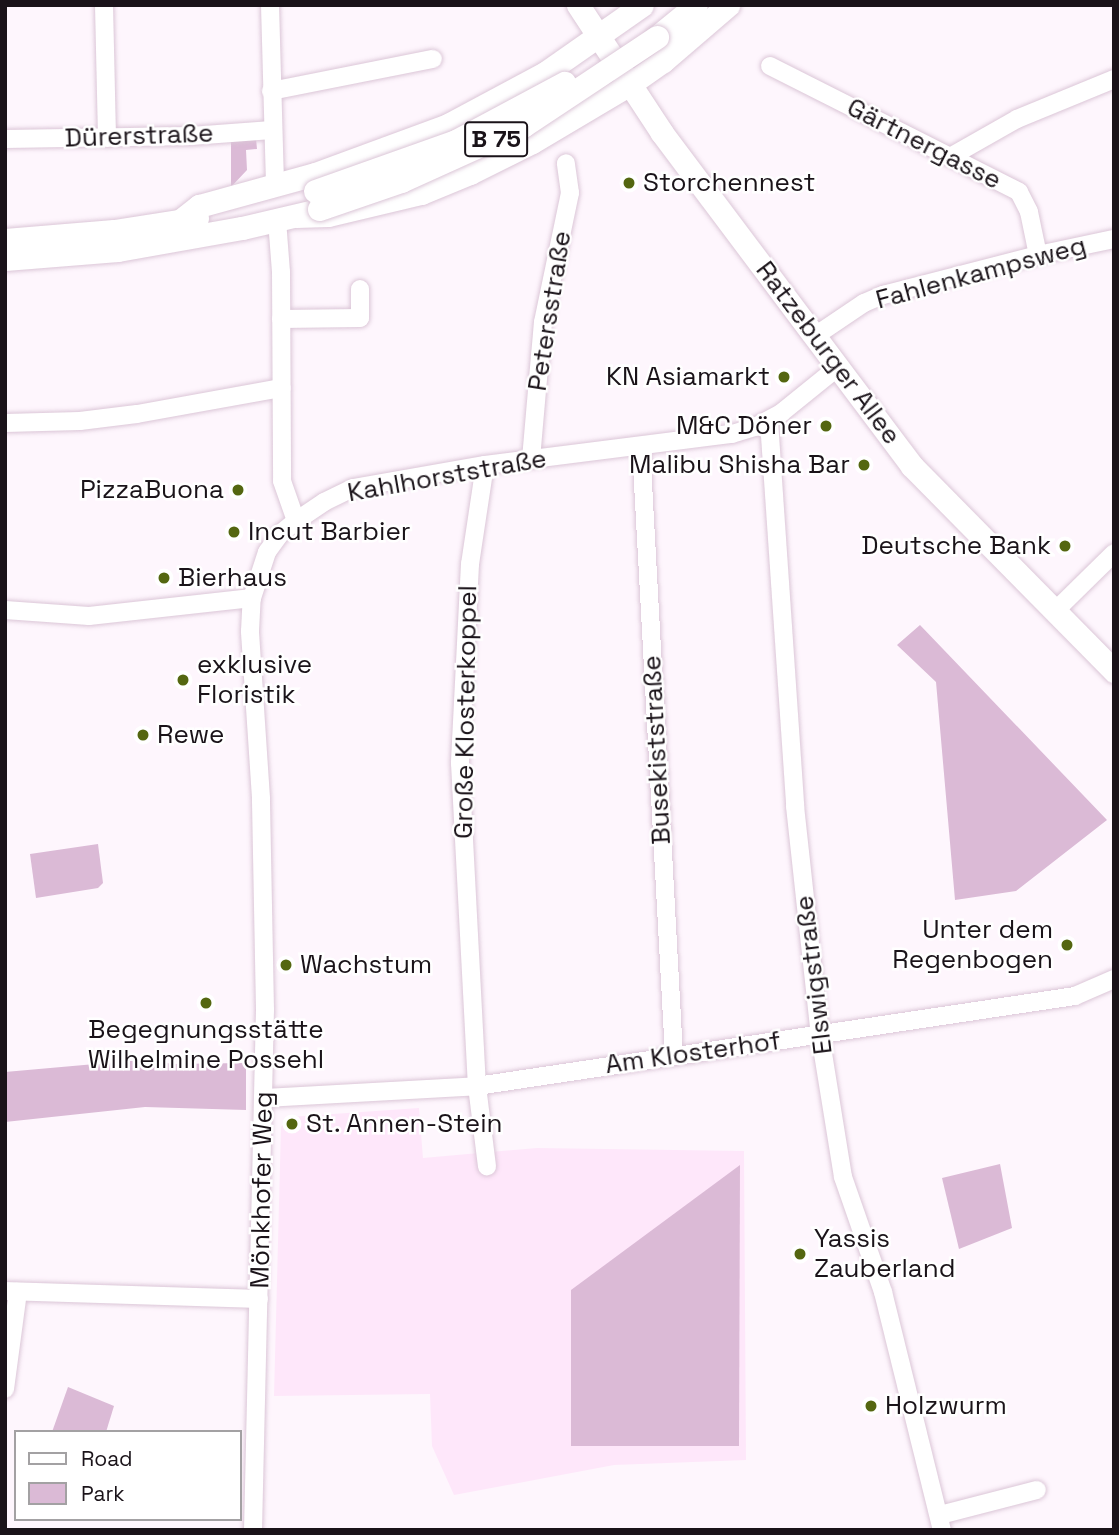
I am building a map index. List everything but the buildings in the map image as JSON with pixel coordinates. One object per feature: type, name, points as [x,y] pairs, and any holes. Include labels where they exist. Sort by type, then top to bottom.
[{"type":"main road","name":"Ratzeburger Allee","points":[[578,5],[662,133],[912,466],[1114,671]]},
{"type":"main road","name":"B 75","points":[[5,259],[118,250],[286,218],[317,200],[467,135],[570,79],[644,20],[673,5]]},
{"type":"main road","name":"B 75","points":[[644,20],[696,5]]},
{"type":"main road","points":[[243,208],[286,218],[328,215],[421,193],[532,142],[630,84],[663,61],[728,5]]},
{"type":"main road","points":[[181,220],[199,206],[275,187],[448,125],[545,73],[599,36],[644,20]]},
{"type":"main road","name":"B 75","points":[[5,240],[114,230],[243,208],[317,200]]},
{"type":"street","points":[[104,5],[107,138]]},
{"type":"street","points":[[271,5],[275,187]]},
{"type":"street","points":[[271,90],[433,59]]},
{"type":"street","name":"Gärtnergasse","points":[[770,66],[1019,192],[1029,212],[1038,255]]},
{"type":"street","points":[[950,157],[1017,119],[1114,79]]},
{"type":"street","name":"Dürerstraße","points":[[5,139],[107,138],[272,130]]},
{"type":"street","name":"Petersstraße","points":[[531,459],[543,322],[570,193],[566,163]]},
{"type":"street","points":[[286,218],[281,319],[282,481],[296,521]]},
{"type":"street","name":"Fahlenkampsweg","points":[[815,335],[850,311],[883,295],[1038,255],[1114,239]]},
{"type":"street","points":[[281,319],[360,318],[360,289]]},
{"type":"street","name":"Kahlhorststraße","points":[[252,598],[267,552],[280,534],[324,502],[353,488],[485,465],[732,434],[769,421],[838,367]]},
{"type":"street","points":[[5,424],[80,421],[137,414],[282,387]]},
{"type":"street","name":"Elswigstraße","points":[[769,421],[795,806],[820,1035],[843,1177],[883,1292],[941,1522],[1037,1490]]},
{"type":"street","name":"Busekiststraße","points":[[641,446],[674,1055]]},
{"type":"street","name":"Große Klosterkoppel","points":[[477,1086],[460,756],[470,564],[485,465]]},
{"type":"street","points":[[1054,612],[1114,553]]},
{"type":"street","points":[[5,610],[89,616],[252,598]]},
{"type":"street","name":"Mönkhofer Weg","points":[[252,598],[250,631],[263,869],[265,1098],[253,1530]]},
{"type":"street","name":"Am Klosterhof","points":[[265,1098],[477,1086],[1075,996],[1114,979]]},
{"type":"street","points":[[477,1086],[487,1166]]},
{"type":"street","points":[[5,1389],[12,1292],[259,1299]]},
{"type":"shaded area","points":[[419,1108],[423,1158],[537,1148],[744,1151],[746,1460],[614,1465],[454,1495],[432,1446],[430,1394],[274,1396],[281,1127],[290,1117]]},
{"type":"green space","points":[[231,137],[256,139],[257,149],[246,150],[247,170],[231,187]]},
{"type":"green space","points":[[920,625],[1107,820],[1016,891],[955,900],[936,682],[897,645]]},
{"type":"green space","points":[[98,844],[103,883],[98,888],[36,898],[30,854]]},
{"type":"green space","points":[[129,1061],[163,1061],[170,1064],[246,1063],[246,1110],[145,1107],[5,1122],[5,1072]]},
{"type":"green space","points":[[1000,1164],[1012,1228],[959,1249],[942,1178]]},
{"type":"green space","points":[[740,1165],[739,1446],[571,1446],[571,1290]]},
{"type":"green space","points":[[68,1387],[114,1406],[107,1430],[53,1430]]},
{"type":"place","name":"Storchennest","points":[[629,183]]},
{"type":"place","name":"KN Asiamarkt","points":[[784,377]]},
{"type":"place","name":"M&C Döner","points":[[826,426]]},
{"type":"place","name":"Malibu Shisha Bar","points":[[864,465]]},
{"type":"place","name":"PizzaBuona","points":[[238,490]]},
{"type":"place","name":"Incut Barbier","points":[[234,532]]},
{"type":"place","name":"Deutsche Bank","points":[[1065,546]]},
{"type":"place","name":"Bierhaus","points":[[164,578]]},
{"type":"place","name":"exklusive Floristik","points":[[183,680]]},
{"type":"place","name":"Rewe","points":[[143,735]]},
{"type":"place","name":"Unter dem Regenbogen","points":[[1067,945]]},
{"type":"place","name":"Wachstum","points":[[286,965]]},
{"type":"place","name":"Begegnungsstätte Wilhelmine Possehl","points":[[206,1003]]},
{"type":"place","name":"St. Annen-Stein","points":[[292,1124]]},
{"type":"place","name":"Yassis Zauberland","points":[[800,1254]]},
{"type":"place","name":"Holzwurm","points":[[871,1406]]}]
